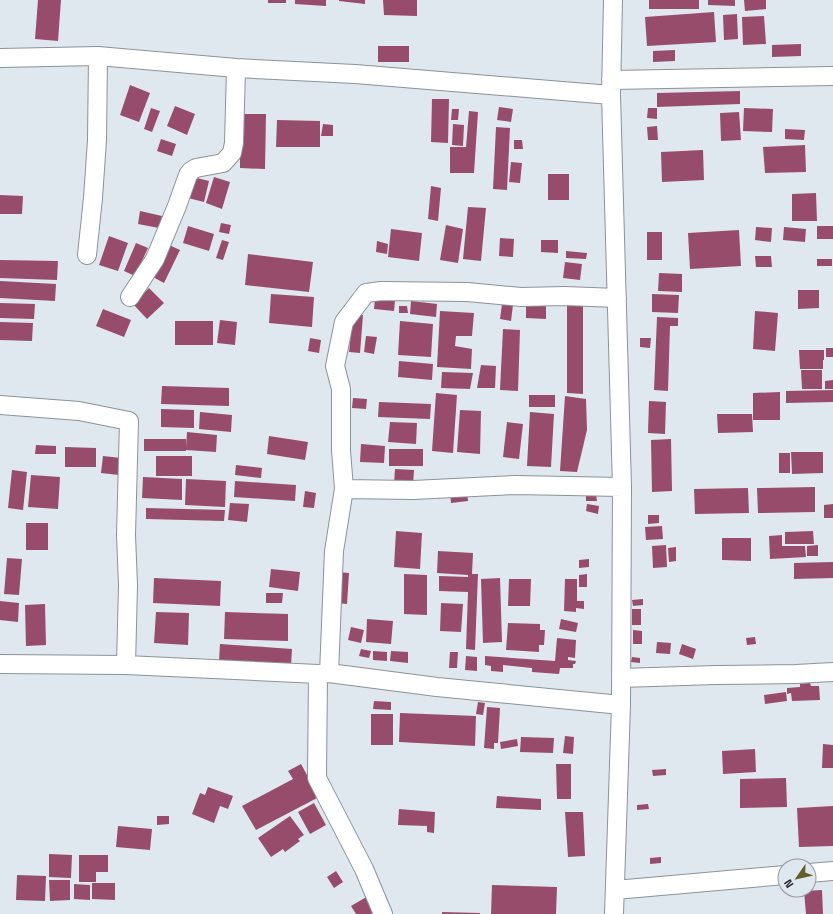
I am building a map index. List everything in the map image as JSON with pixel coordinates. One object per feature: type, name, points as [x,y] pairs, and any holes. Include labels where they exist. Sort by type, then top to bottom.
[{"type":"street","points":[[614,0],[611,88],[622,487],[621,705],[614,914]]},
{"type":"street","points":[[0,58],[98,56],[236,68],[611,88],[833,76]]},
{"type":"street","points":[[87,255],[97,140],[98,56]]},
{"type":"street","points":[[130,297],[156,259],[188,175],[196,168],[223,163],[232,153],[234,143],[236,68]]},
{"type":"street","points":[[383,914],[364,869],[317,778],[334,551],[344,488],[340,450],[341,389],[335,366],[344,322],[366,293],[381,291],[467,292],[521,297],[565,296],[617,298]]},
{"type":"street","points":[[0,405],[79,411],[128,421],[126,535],[128,585],[126,665]]},
{"type":"street","points":[[344,488],[413,490],[515,485],[622,487]]},
{"type":"street","points":[[0,664],[126,665],[324,674],[621,705]]},
{"type":"street","points":[[621,678],[833,672]]},
{"type":"street","points":[[817,872],[833,871]]},
{"type":"street","points":[[615,890],[777,876]]},
{"type":"building","points":[[38,0],[61,0],[58,41],[35,39]]},
{"type":"building","points":[[268,0],[286,0],[286,3],[268,3]]},
{"type":"building","points":[[295,0],[326,0],[326,6],[295,4]]},
{"type":"building","points":[[365,0],[365,4],[339,1]]},
{"type":"building","points":[[383,0],[417,0],[417,16],[384,15]]},
{"type":"building","points":[[649,0],[699,0],[699,9],[649,9]]},
{"type":"building","points":[[708,0],[735,0],[735,6],[708,5]]},
{"type":"building","points":[[744,0],[766,0],[766,9],[745,11]]},
{"type":"building","points":[[714,12],[716,42],[647,46],[645,17]]},
{"type":"building","points":[[737,14],[738,39],[724,40],[723,15]]},
{"type":"building","points":[[764,16],[766,44],[743,45],[742,17]]},
{"type":"building","points":[[801,44],[801,56],[772,57],[772,45]]},
{"type":"building","points":[[378,46],[409,46],[409,62],[378,62]]},
{"type":"building","points":[[675,50],[675,61],[653,62],[653,51]]},
{"type":"building","points":[[130,85],[150,93],[139,122],[120,115]]},
{"type":"building","points":[[740,91],[740,104],[657,107],[657,93]]},
{"type":"building","points":[[432,99],[449,99],[448,143],[431,142]]},
{"type":"building","points":[[175,106],[195,114],[187,135],[167,126]]},
{"type":"building","points":[[499,107],[513,109],[511,122],[497,120]]},
{"type":"building","points":[[151,108],[160,111],[152,132],[144,129]]},
{"type":"building","points":[[648,108],[657,108],[657,119],[647,118]]},
{"type":"building","points":[[744,108],[773,109],[772,132],[743,131]]},
{"type":"building","points":[[452,109],[459,109],[458,120],[451,120]]},
{"type":"building","points":[[469,111],[478,112],[474,173],[450,173],[450,147],[466,147]]},
{"type":"building","points":[[739,112],[741,140],[721,141],[720,113]]},
{"type":"building","points":[[240,114],[266,114],[265,169],[240,168]]},
{"type":"building","points":[[277,120],[320,121],[320,147],[276,147]]},
{"type":"building","points":[[323,124],[333,125],[333,136],[321,136]]},
{"type":"building","points":[[453,124],[464,125],[463,146],[452,145]]},
{"type":"building","points":[[657,126],[658,140],[648,140],[647,127]]},
{"type":"building","points":[[496,127],[510,128],[507,190],[493,189]]},
{"type":"building","points":[[785,129],[805,130],[804,140],[785,139]]},
{"type":"building","points":[[161,139],[176,144],[172,156],[157,151]]},
{"type":"building","points":[[514,140],[522,140],[523,149],[514,149]]},
{"type":"building","points":[[805,145],[806,172],[765,173],[763,147]]},
{"type":"building","points":[[703,150],[704,180],[662,182],[661,152]]},
{"type":"building","points":[[511,162],[522,163],[520,183],[509,182]]},
{"type":"building","points":[[548,174],[569,174],[569,200],[548,200]]},
{"type":"building","points":[[193,177],[209,181],[204,202],[188,198]]},
{"type":"building","points":[[214,177],[230,182],[222,209],[206,203]]},
{"type":"building","points":[[431,186],[441,188],[438,221],[428,219]]},
{"type":"building","points":[[816,193],[817,221],[792,221],[792,194]]},
{"type":"building","points":[[0,195],[23,196],[22,214],[0,214]]},
{"type":"building","points":[[468,207],[486,208],[481,261],[463,259]]},
{"type":"building","points":[[140,211],[162,216],[159,228],[138,224]]},
{"type":"building","points":[[221,223],[231,225],[229,234],[219,232]]},
{"type":"building","points":[[446,225],[463,229],[458,263],[440,260]]},
{"type":"building","points":[[188,226],[214,234],[209,251],[183,243]]},
{"type":"building","points":[[817,226],[833,226],[833,239],[817,239]]},
{"type":"building","points":[[756,227],[772,228],[771,242],[755,240]]},
{"type":"building","points":[[784,227],[806,229],[805,242],[783,240]]},
{"type":"building","points":[[391,229],[422,233],[419,261],[388,257]]},
{"type":"building","points":[[739,230],[741,266],[690,269],[688,233]]},
{"type":"building","points":[[647,232],[662,232],[662,260],[647,260]]},
{"type":"building","points":[[109,236],[128,243],[118,271],[99,265]]},
{"type":"building","points":[[500,238],[514,239],[513,257],[499,256]]},
{"type":"building","points":[[222,240],[229,242],[223,260],[216,258]]},
{"type":"building","points":[[541,240],[558,240],[558,253],[541,252]]},
{"type":"building","points":[[377,241],[388,244],[387,254],[376,252]]},
{"type":"building","points":[[136,243],[148,248],[135,276],[124,271]]},
{"type":"building","points":[[169,245],[180,250],[164,283],[153,277]]},
{"type":"building","points":[[566,251],[587,253],[586,259],[566,258]]},
{"type":"building","points":[[248,254],[313,262],[309,292],[245,285]]},
{"type":"building","points":[[755,256],[771,256],[772,267],[756,267]]},
{"type":"building","points":[[817,259],[832,259],[832,266],[817,266]]},
{"type":"building","points":[[0,260],[58,261],[57,280],[0,278]]},
{"type":"building","points":[[565,262],[582,264],[580,280],[563,278]]},
{"type":"building","points":[[659,273],[682,274],[682,292],[658,291]]},
{"type":"building","points":[[0,281],[56,284],[55,301],[0,298]]},
{"type":"building","points":[[149,288],[164,303],[147,319],[133,304]]},
{"type":"building","points":[[798,290],[819,290],[819,308],[798,309]]},
{"type":"building","points":[[271,294],[314,297],[312,327],[269,323]]},
{"type":"building","points":[[652,294],[679,295],[678,313],[652,312]]},
{"type":"building","points":[[375,299],[395,301],[394,311],[374,309]]},
{"type":"building","points":[[411,301],[437,304],[436,317],[410,314]]},
{"type":"building","points":[[0,303],[35,304],[34,319],[0,318]]},
{"type":"building","points":[[526,303],[546,303],[546,319],[526,318]]},
{"type":"building","points":[[502,304],[513,305],[511,321],[500,319]]},
{"type":"building","points":[[567,305],[583,306],[583,394],[567,393]]},
{"type":"building","points":[[399,306],[407,306],[408,313],[399,313]]},
{"type":"building","points":[[103,309],[131,320],[124,337],[96,326]]},
{"type":"building","points":[[440,311],[474,313],[472,336],[456,336],[455,346],[472,349],[471,369],[437,367]]},
{"type":"building","points":[[755,311],[778,313],[775,351],[753,349]]},
{"type":"building","points":[[353,314],[363,315],[360,353],[349,352]]},
{"type":"building","points":[[657,317],[678,318],[678,326],[670,326],[668,391],[654,390]]},
{"type":"building","points":[[220,320],[237,322],[235,345],[217,343]]},
{"type":"building","points":[[175,321],[213,321],[213,345],[175,345]]},
{"type":"building","points":[[400,321],[433,324],[431,357],[398,355]]},
{"type":"building","points":[[0,322],[33,323],[32,341],[0,340]]},
{"type":"building","points":[[503,329],[520,330],[518,391],[500,390]]},
{"type":"building","points":[[366,336],[377,337],[374,354],[364,352]]},
{"type":"building","points":[[310,338],[321,340],[319,353],[308,351]]},
{"type":"building","points":[[640,338],[651,338],[650,348],[640,347]]},
{"type":"building","points":[[826,348],[833,348],[833,357],[826,357]]},
{"type":"building","points":[[799,350],[824,350],[823,369],[800,369]]},
{"type":"building","points":[[399,361],[433,364],[432,380],[398,377]]},
{"type":"building","points":[[481,365],[496,366],[495,388],[477,388]]},
{"type":"building","points":[[801,370],[822,370],[822,389],[802,389]]},
{"type":"building","points":[[442,372],[473,373],[470,389],[441,388]]},
{"type":"building","points":[[833,380],[833,389],[825,389],[825,381]]},
{"type":"building","points":[[162,386],[229,388],[229,406],[161,404]]},
{"type":"building","points":[[833,390],[833,402],[786,403],[786,391]]},
{"type":"building","points":[[780,392],[780,420],[753,420],[753,393]]},
{"type":"building","points":[[436,393],[457,395],[453,453],[432,451]]},
{"type":"building","points":[[529,395],[555,395],[555,407],[529,407]]},
{"type":"building","points":[[565,396],[586,399],[587,430],[577,472],[560,471]]},
{"type":"building","points":[[353,398],[367,399],[366,409],[352,408]]},
{"type":"building","points":[[649,401],[666,402],[665,434],[648,433]]},
{"type":"building","points":[[379,402],[431,404],[430,419],[378,417]]},
{"type":"building","points":[[161,409],[194,410],[194,428],[161,427]]},
{"type":"building","points":[[460,410],[481,411],[480,454],[457,452]]},
{"type":"building","points":[[200,412],[232,415],[231,432],[199,429]]},
{"type":"building","points":[[530,412],[554,414],[551,467],[527,466]]},
{"type":"building","points":[[717,414],[752,414],[753,432],[718,433]]},
{"type":"building","points":[[390,422],[417,423],[416,444],[388,442]]},
{"type":"building","points":[[507,422],[523,424],[519,459],[503,457]]},
{"type":"building","points":[[187,432],[217,435],[216,452],[186,450],[144,451],[144,439],[186,439],[186,447]]},
{"type":"building","points":[[269,436],[308,442],[305,460],[267,454]]},
{"type":"building","points":[[671,439],[672,491],[652,492],[651,440]]},
{"type":"building","points":[[361,444],[385,446],[384,463],[360,462]]},
{"type":"building","points":[[36,445],[56,446],[56,454],[35,454]]},
{"type":"building","points":[[65,447],[96,448],[96,467],[65,467]]},
{"type":"building","points":[[389,449],[423,449],[423,466],[389,466]]},
{"type":"building","points":[[791,452],[823,452],[823,473],[792,474]]},
{"type":"building","points":[[779,453],[790,453],[790,473],[779,473]]},
{"type":"building","points":[[103,456],[121,458],[119,475],[101,473]]},
{"type":"building","points":[[156,456],[192,456],[192,476],[156,476]]},
{"type":"building","points":[[236,465],[262,468],[261,478],[235,475]]},
{"type":"building","points":[[395,469],[414,470],[413,486],[394,484]]},
{"type":"building","points":[[12,470],[27,472],[23,510],[8,508]]},
{"type":"building","points":[[31,475],[60,477],[58,509],[28,507]]},
{"type":"building","points":[[143,477],[182,479],[182,500],[142,498]]},
{"type":"building","points":[[186,479],[226,481],[225,507],[185,505]]},
{"type":"building","points":[[235,481],[296,485],[295,501],[234,497]]},
{"type":"building","points":[[815,487],[815,512],[758,513],[757,488]]},
{"type":"building","points":[[748,488],[749,513],[695,514],[694,489]]},
{"type":"building","points":[[467,490],[468,501],[451,503],[450,492]]},
{"type":"building","points":[[305,491],[316,493],[314,508],[303,507]]},
{"type":"building","points":[[596,494],[597,501],[586,501],[586,495]]},
{"type":"building","points":[[230,503],[249,504],[247,522],[228,520]]},
{"type":"building","points":[[587,504],[599,506],[598,514],[586,511]]},
{"type":"building","points":[[833,504],[833,518],[824,518],[824,505]]},
{"type":"building","points":[[146,508],[225,510],[224,521],[146,519]]},
{"type":"building","points":[[648,515],[659,515],[659,523],[648,524]]},
{"type":"building","points":[[26,523],[48,523],[48,550],[26,550]]},
{"type":"building","points":[[662,526],[663,539],[646,540],[645,527]]},
{"type":"building","points":[[396,531],[422,533],[420,569],[394,567]]},
{"type":"building","points":[[813,531],[814,544],[785,544],[785,532]]},
{"type":"building","points":[[782,535],[782,546],[805,546],[806,557],[770,559],[769,536]]},
{"type":"building","points":[[722,538],[751,538],[751,561],[722,560]]},
{"type":"building","points":[[666,545],[667,567],[653,568],[652,546]]},
{"type":"building","points":[[818,545],[818,556],[807,556],[807,546]]},
{"type":"building","points":[[676,547],[676,561],[669,562],[668,548]]},
{"type":"building","points":[[438,551],[473,553],[472,574],[478,574],[475,650],[466,649],[468,592],[439,591],[439,576],[468,577],[468,575],[437,573]]},
{"type":"building","points":[[7,558],[22,559],[19,595],[4,594]]},
{"type":"building","points":[[589,559],[589,567],[579,568],[579,560]]},
{"type":"building","points":[[833,562],[833,578],[794,579],[794,563]]},
{"type":"building","points":[[271,569],[300,572],[298,591],[269,587]]},
{"type":"building","points":[[338,572],[349,573],[347,604],[337,603]]},
{"type":"building","points":[[404,574],[427,575],[427,615],[404,614]]},
{"type":"building","points":[[587,574],[587,587],[579,587],[579,575]]},
{"type":"building","points":[[154,578],[221,581],[220,606],[153,603]]},
{"type":"building","points":[[500,578],[502,642],[483,643],[481,579]]},
{"type":"building","points":[[509,579],[531,579],[530,606],[508,606]]},
{"type":"building","points":[[565,579],[577,579],[577,601],[584,601],[584,609],[576,608],[576,612],[564,611]]},
{"type":"building","points":[[266,593],[283,593],[282,603],[266,603]]},
{"type":"building","points":[[643,599],[643,605],[633,606],[632,600]]},
{"type":"building","points":[[0,601],[19,603],[18,622],[0,620]]},
{"type":"building","points":[[441,603],[463,604],[461,632],[440,631]]},
{"type":"building","points":[[45,604],[46,645],[26,646],[25,605]]},
{"type":"building","points":[[632,609],[641,609],[641,625],[632,625]]},
{"type":"building","points":[[156,612],[189,613],[188,645],[154,643]]},
{"type":"building","points":[[225,612],[288,614],[288,641],[224,639]]},
{"type":"building","points":[[367,619],[393,621],[391,644],[366,642]]},
{"type":"building","points":[[561,619],[578,623],[576,632],[559,629]]},
{"type":"building","points":[[508,623],[540,624],[540,630],[545,630],[544,645],[539,645],[539,652],[506,650]]},
{"type":"building","points":[[351,627],[364,630],[361,643],[348,640]]},
{"type":"building","points":[[633,630],[642,631],[642,644],[633,644]]},
{"type":"building","points":[[755,637],[756,644],[747,645],[746,638]]},
{"type":"building","points":[[557,638],[576,640],[575,658],[568,657],[568,660],[576,661],[575,664],[573,664],[573,668],[560,668],[559,674],[532,672],[532,668],[503,665],[503,672],[491,671],[491,666],[485,665],[485,656],[555,661]]},
{"type":"building","points":[[657,642],[671,643],[670,654],[656,653]]},
{"type":"building","points":[[220,644],[292,649],[291,666],[219,661]]},
{"type":"building","points":[[682,644],[696,649],[693,659],[679,654]]},
{"type":"building","points":[[361,649],[371,651],[369,658],[359,656]]},
{"type":"building","points":[[373,651],[387,652],[387,661],[373,660]]},
{"type":"building","points":[[391,651],[408,652],[408,663],[390,661]]},
{"type":"building","points":[[450,652],[458,652],[457,668],[449,668]]},
{"type":"building","points":[[466,656],[477,657],[477,671],[465,670]]},
{"type":"building","points":[[632,657],[640,658],[640,663],[631,662]]},
{"type":"building","points":[[810,683],[811,686],[819,686],[820,700],[792,701],[791,693],[787,694],[787,688],[800,687],[800,684]]},
{"type":"building","points":[[786,692],[787,701],[765,704],[764,695]]},
{"type":"building","points":[[374,701],[391,702],[391,710],[373,709]]},
{"type":"building","points":[[478,702],[485,703],[483,715],[476,714]]},
{"type":"building","points":[[487,707],[500,708],[498,743],[494,743],[494,749],[484,748]]},
{"type":"building","points":[[400,713],[476,716],[475,746],[399,742]]},
{"type":"building","points":[[371,714],[393,714],[393,745],[371,745]]},
{"type":"building","points":[[565,736],[574,737],[573,754],[563,753]]},
{"type":"building","points":[[521,737],[554,738],[553,753],[520,752]]},
{"type":"building","points":[[517,739],[518,746],[501,749],[500,742]]},
{"type":"building","points":[[823,744],[833,745],[833,768],[822,768]]},
{"type":"building","points":[[755,749],[756,772],[723,774],[722,751]]},
{"type":"building","points":[[301,764],[319,797],[256,830],[242,806],[293,779],[288,771]]},
{"type":"building","points":[[556,764],[571,764],[571,799],[557,799]]},
{"type":"building","points":[[666,769],[666,775],[653,776],[652,770]]},
{"type":"building","points":[[786,778],[787,807],[740,808],[740,779]]},
{"type":"building","points":[[208,787],[233,796],[228,809],[220,806],[214,823],[192,814],[200,793],[205,795]]},
{"type":"building","points":[[497,796],[541,799],[541,810],[496,808]]},
{"type":"building","points":[[314,803],[326,825],[310,834],[298,812]]},
{"type":"building","points":[[648,804],[649,809],[637,810],[637,805]]},
{"type":"building","points":[[833,806],[833,846],[799,847],[797,808]]},
{"type":"building","points":[[399,809],[435,812],[434,833],[427,832],[427,826],[398,825]]},
{"type":"building","points":[[565,812],[583,812],[585,856],[568,857]]},
{"type":"building","points":[[157,816],[169,816],[169,824],[157,825]]},
{"type":"building","points":[[290,816],[304,835],[298,839],[300,841],[285,852],[283,849],[271,857],[258,838]]},
{"type":"building","points":[[118,826],[152,829],[150,850],[116,847]]},
{"type":"building","points":[[49,854],[72,855],[71,878],[49,877]]},
{"type":"building","points":[[79,855],[108,855],[108,872],[96,872],[96,882],[79,882]]},
{"type":"building","points":[[661,857],[661,863],[650,864],[650,858]]},
{"type":"building","points":[[336,871],[343,882],[334,888],[327,877]]},
{"type":"building","points":[[17,875],[46,876],[45,901],[16,900]]},
{"type":"building","points":[[49,880],[70,880],[70,900],[50,901]]},
{"type":"building","points":[[92,883],[115,883],[115,900],[92,899]]},
{"type":"building","points":[[74,884],[90,885],[90,900],[74,899]]},
{"type":"building","points":[[492,885],[557,887],[556,914],[491,914]]},
{"type":"building","points":[[817,890],[822,890],[823,914],[806,914],[805,898],[817,898]]},
{"type":"building","points":[[368,896],[377,910],[371,914],[356,914],[351,906]]},
{"type":"building","points":[[442,912],[480,913],[480,914],[442,914]]}]
